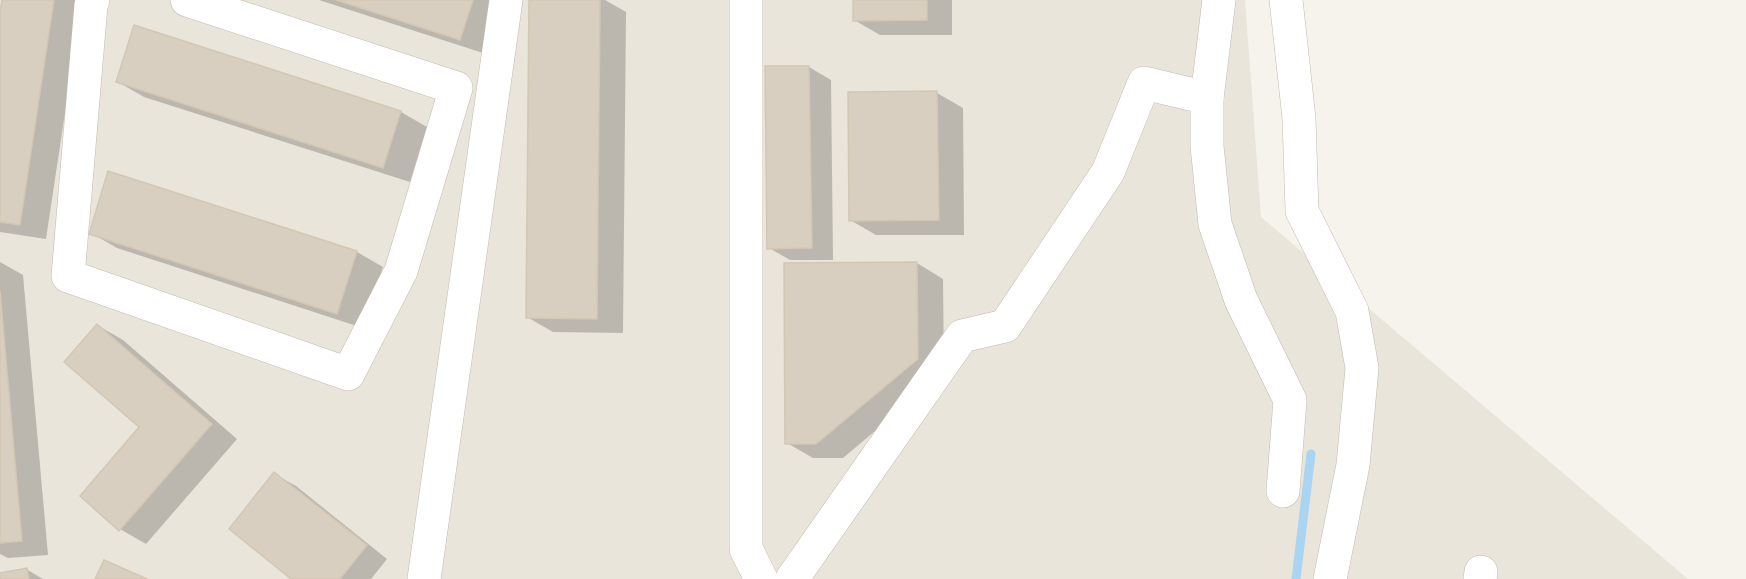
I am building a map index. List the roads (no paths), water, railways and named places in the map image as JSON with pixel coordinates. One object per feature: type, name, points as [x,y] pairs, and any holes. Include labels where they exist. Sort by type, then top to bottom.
[{"type":"street","points":[[93,0],[68,276],[348,374],[401,271],[456,88],[187,0]]},
{"type":"street","points":[[424,579],[506,0]]},
{"type":"street","points":[[746,0],[746,549],[761,579]]},
{"type":"street","points":[[1219,0],[1207,98],[1207,146],[1215,224],[1241,300],[1290,400],[1283,491]]},
{"type":"street","points":[[1286,0],[1299,118],[1302,211],[1353,311],[1362,368],[1353,465],[1330,579]]},
{"type":"street","points":[[792,579],[962,336],[1005,326],[1108,172],[1144,83],[1207,98]]},
{"type":"waterway","points":[[1296,579],[1311,454]]}]
